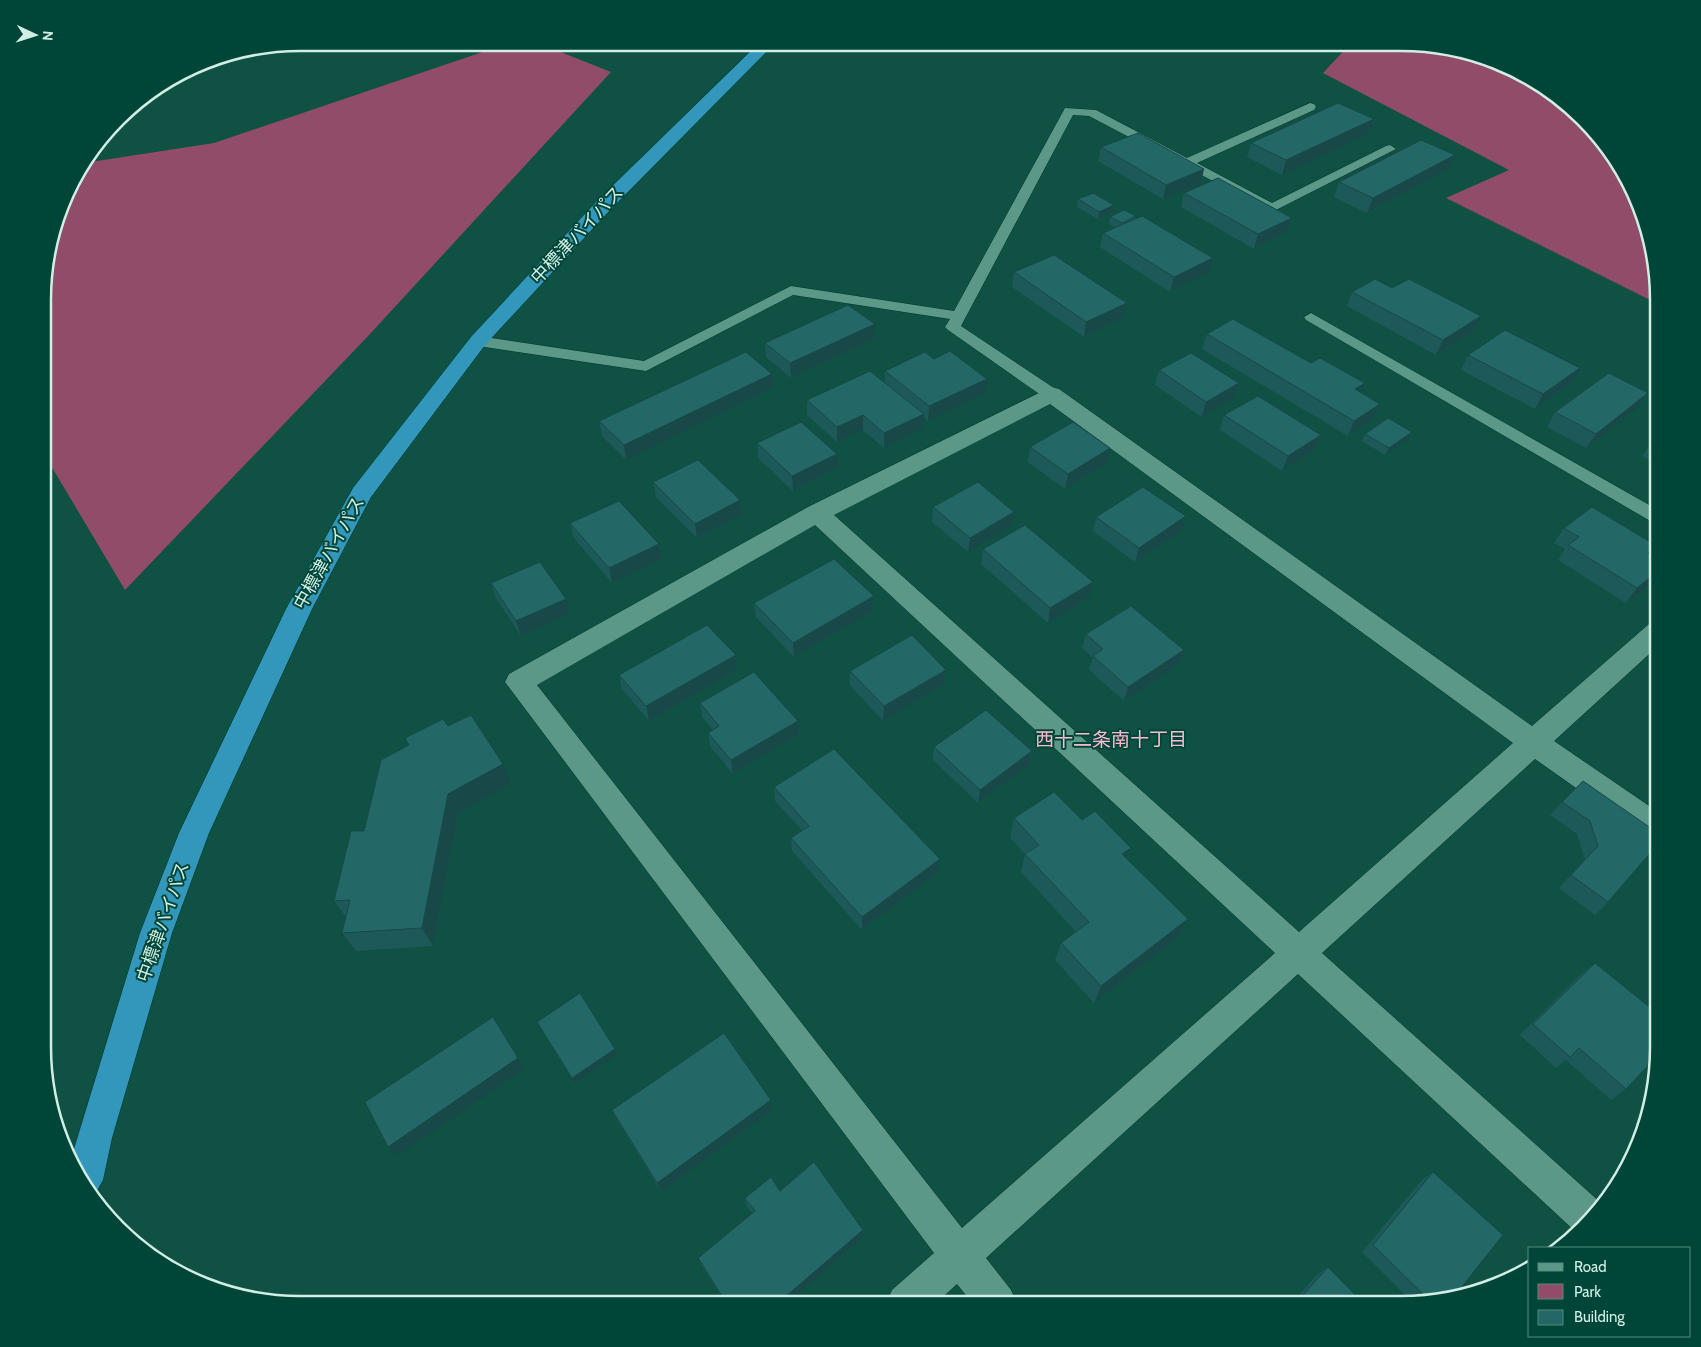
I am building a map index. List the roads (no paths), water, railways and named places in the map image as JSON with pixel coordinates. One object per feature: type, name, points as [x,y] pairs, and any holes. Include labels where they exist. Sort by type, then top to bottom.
[{"type":"highway","name":"中標津バイパス","points":[[86,1172],[94,1138],[156,934],[194,833],[294,617],[361,494],[437,392],[478,341],[603,206],[759,51]]},
{"type":"street","points":[[991,1296],[519,682],[817,513],[1051,394],[1533,742],[1650,823]]},
{"type":"street","points":[[817,513],[1584,1215]]},
{"type":"street","points":[[915,1296],[1650,638]]},
{"type":"lane","points":[[1189,162],[1310,107]]},
{"type":"lane","points":[[1051,394],[953,327],[1069,111],[1092,113],[1189,162],[1272,208],[1390,149]]},
{"type":"lane","points":[[478,341],[646,366],[791,290],[960,316]]},
{"type":"lane","points":[[1311,317],[1650,513]]},
{"type":"district","name":"西十二条南十丁目","points":[[1111,739]]}]
